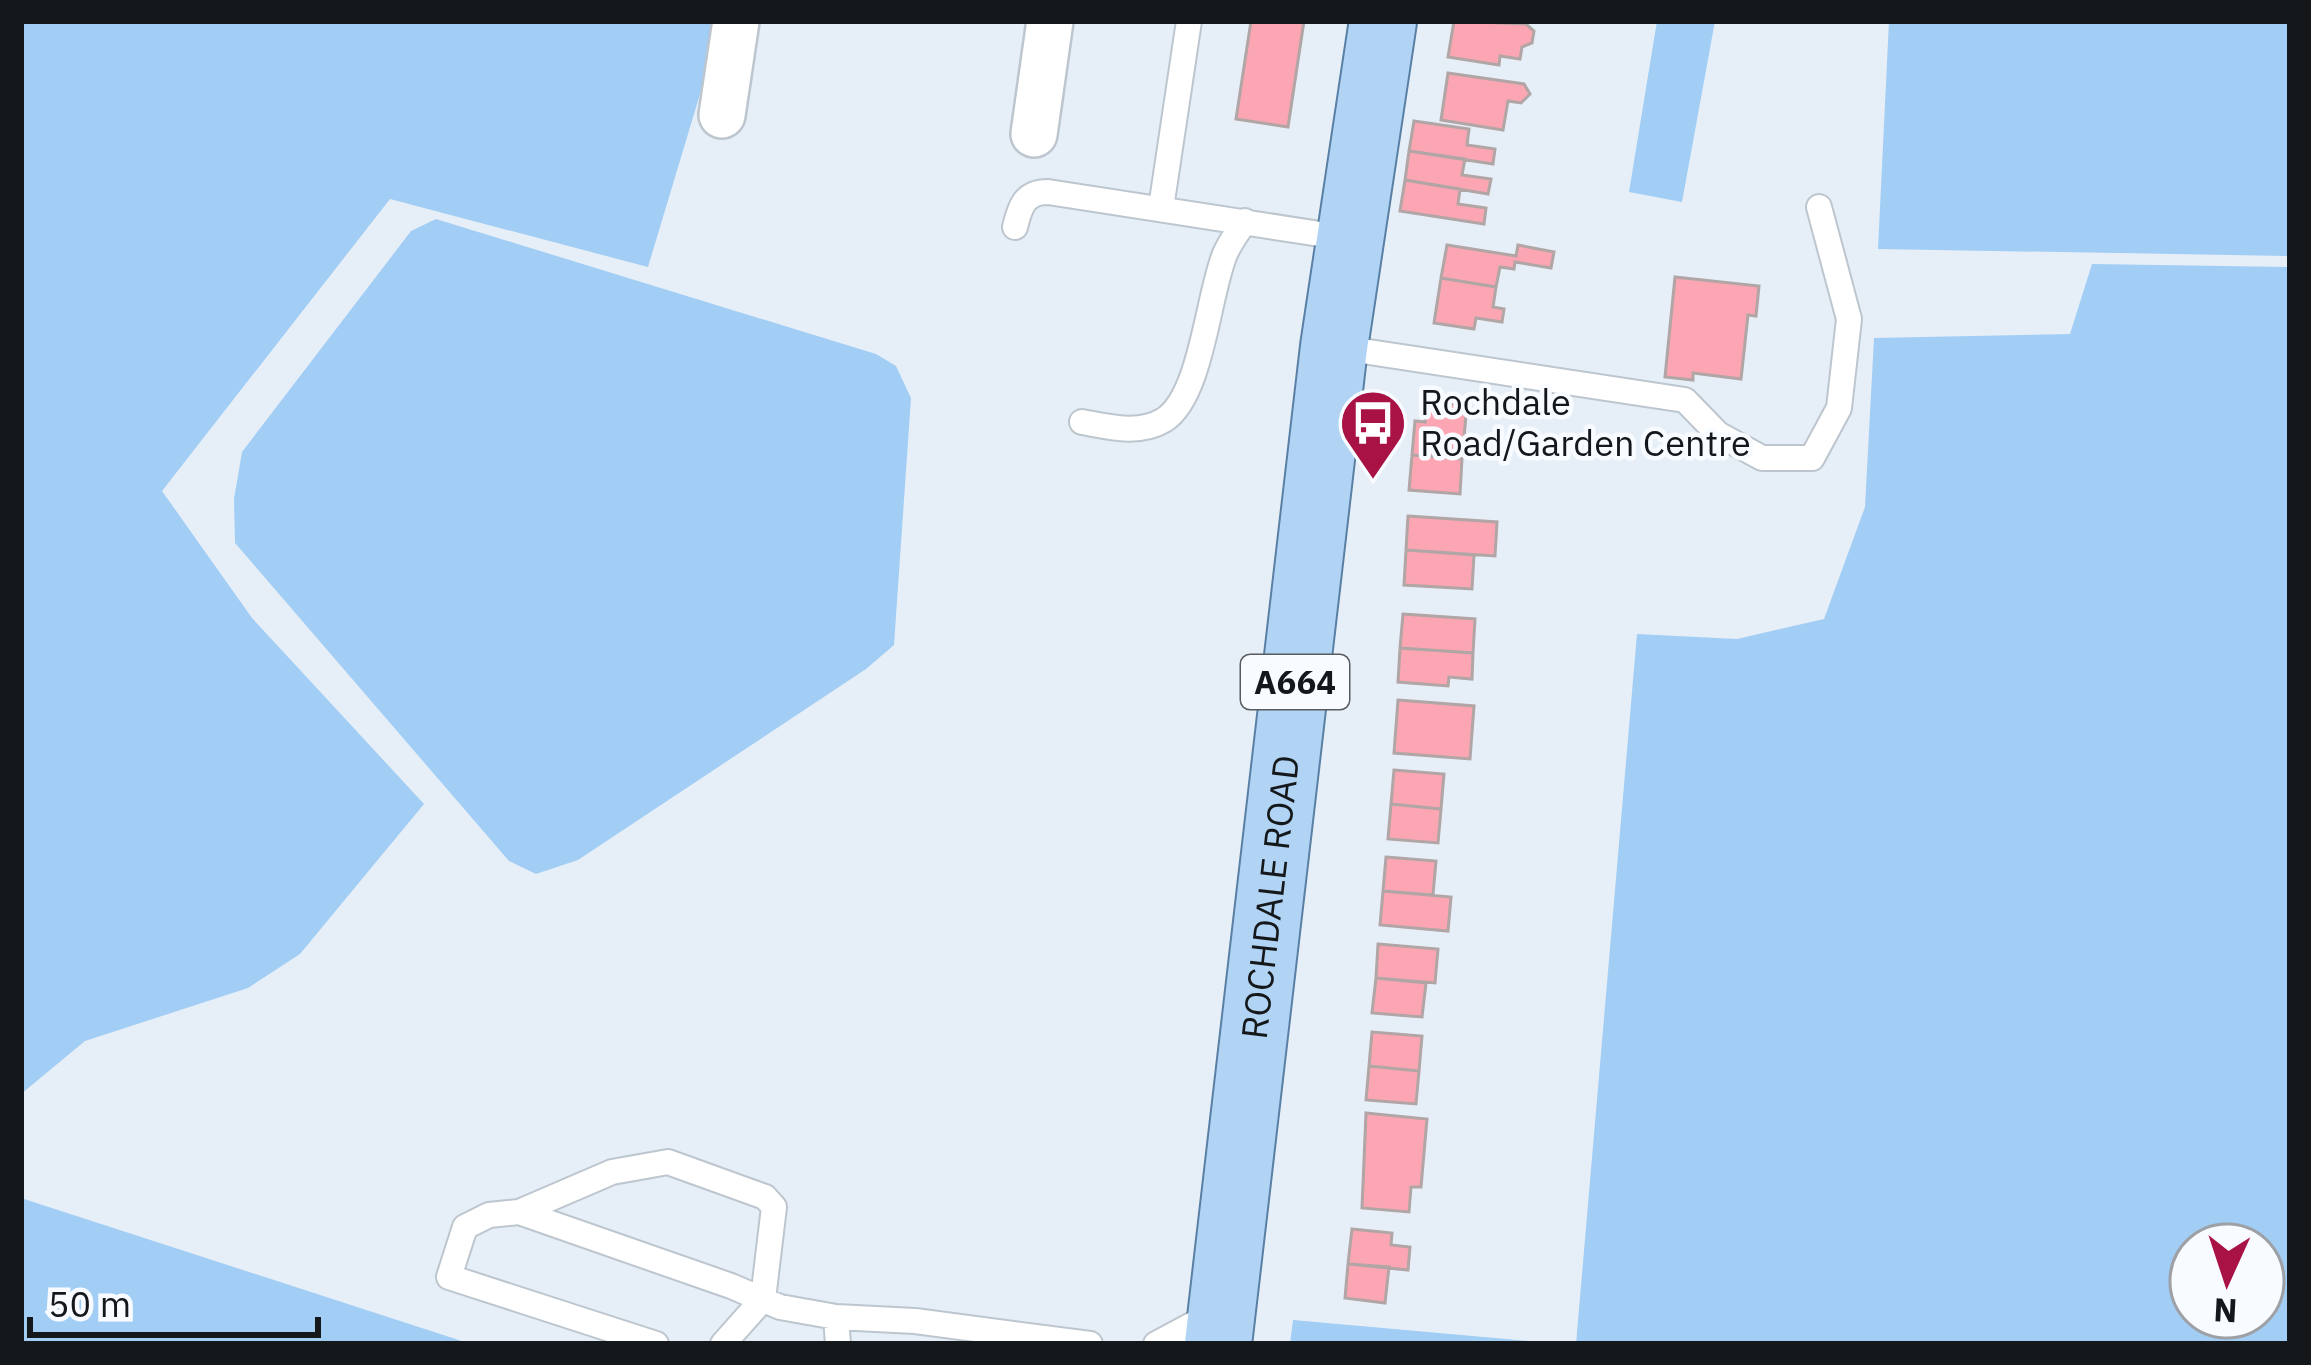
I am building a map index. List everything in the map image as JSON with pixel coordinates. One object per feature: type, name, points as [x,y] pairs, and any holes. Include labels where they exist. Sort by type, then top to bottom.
[{"type":"main road","name":"ROCHDALE ROAD","points":[[1220,1325],[1334,347],[1383,21]]},
{"type":"street","points":[[722,115],[736,21]]},
{"type":"street","points":[[1034,134],[1050,21]]},
{"type":"lane","points":[[1161,208],[1189,21]]},
{"type":"lane","points":[[1015,226],[1021,204],[1039,192],[1349,238]]},
{"type":"lane","points":[[1334,347],[1685,400],[1718,434],[1762,458],[1812,458],[1839,408],[1849,319],[1819,207]]},
{"type":"lane","points":[[1082,422],[1128,430],[1165,419],[1179,404],[1191,380],[1226,251],[1245,221]]},
{"type":"lane","points":[[656,1344],[449,1277],[465,1227],[489,1215],[518,1212],[612,1172],[668,1162],[765,1197],[774,1207],[763,1299],[723,1344]]},
{"type":"lane","points":[[518,1212],[763,1299],[836,1317],[1090,1344]]},
{"type":"lane","points":[[836,1317],[838,1344]]},
{"type":"lane","points":[[1156,1344],[1220,1325]]},
{"type":"shaded area","points":[[21,21],[722,21],[648,267],[390,199],[162,491],[252,618],[424,804],[300,954],[248,988],[85,1041],[21,1094]]},
{"type":"shaded area","points":[[1657,21],[1715,21],[1682,202],[1629,192]]},
{"type":"shaded area","points":[[1889,21],[2290,21],[2290,256],[1878,249]]},
{"type":"shaded area","points":[[436,219],[876,354],[896,366],[911,398],[894,645],[866,669],[578,860],[536,874],[509,861],[235,543],[234,499],[242,452],[411,231]]},
{"type":"shaded area","points":[[2092,264],[2290,267],[2290,1344],[1576,1344],[1637,634],[1737,639],[1824,619],[1865,507],[1874,338],[2070,334]]},
{"type":"shaded area","points":[[21,1198],[471,1344],[21,1344]]},
{"type":"shaded area","points":[[1293,1320],[1563,1344],[1290,1344]]},
{"type":"building","points":[[1251,21],[1304,21],[1288,127],[1236,119]]},
{"type":"building","points":[[1454,21],[1526,24],[1534,31],[1532,43],[1522,47],[1520,59],[1500,56],[1499,65],[1448,57]]},
{"type":"building","points":[[1448,73],[1524,84],[1530,94],[1521,103],[1508,101],[1503,130],[1441,120]]},
{"type":"building","points":[[1414,121],[1469,129],[1467,145],[1495,149],[1493,164],[1409,151]]},
{"type":"building","points":[[1409,151],[1465,159],[1462,175],[1491,179],[1488,194],[1405,180]]},
{"type":"building","points":[[1405,180],[1460,189],[1458,204],[1486,208],[1484,224],[1400,211]]},
{"type":"building","points":[[1447,245],[1516,256],[1518,245],[1554,252],[1551,268],[1515,262],[1514,269],[1500,267],[1496,287],[1441,278]]},
{"type":"building","points":[[1675,277],[1759,286],[1756,316],[1748,315],[1741,379],[1693,373],[1693,380],[1665,377]]},
{"type":"building","points":[[1441,278],[1496,287],[1493,307],[1504,309],[1502,322],[1476,318],[1474,329],[1434,323]]},
{"type":"building","points":[[1426,402],[1467,405],[1462,459],[1412,455],[1415,421],[1425,422]]},
{"type":"building","points":[[1412,455],[1462,459],[1460,494],[1409,490]]},
{"type":"building","points":[[1408,516],[1497,522],[1495,556],[1406,550]]},
{"type":"building","points":[[1406,550],[1474,555],[1472,589],[1404,585]]},
{"type":"building","points":[[1403,614],[1475,619],[1473,653],[1400,648]]},
{"type":"building","points":[[1400,648],[1473,653],[1472,679],[1449,677],[1448,686],[1398,682]]},
{"type":"building","points":[[1398,700],[1474,706],[1470,759],[1394,753]]},
{"type":"building","points":[[1394,770],[1444,774],[1441,809],[1391,804]]},
{"type":"building","points":[[1391,804],[1441,809],[1438,843],[1388,839]]},
{"type":"building","points":[[1386,857],[1436,861],[1433,895],[1383,891]]},
{"type":"building","points":[[1383,891],[1451,897],[1448,931],[1380,925]]},
{"type":"building","points":[[1378,944],[1438,949],[1435,983],[1376,978]]},
{"type":"building","points":[[1376,978],[1426,983],[1422,1017],[1372,1013]]},
{"type":"building","points":[[1372,1032],[1422,1036],[1419,1071],[1369,1066]]},
{"type":"building","points":[[1369,1066],[1419,1071],[1416,1104],[1366,1100]]},
{"type":"building","points":[[1366,1113],[1427,1119],[1421,1187],[1411,1187],[1409,1212],[1362,1208]]},
{"type":"building","points":[[1352,1229],[1392,1233],[1391,1245],[1410,1247],[1408,1270],[1348,1264]]},
{"type":"building","points":[[1348,1264],[1389,1267],[1385,1303],[1345,1298]]},
{"type":"place","name":"Rochdale Road/Garden Centre","points":[[1373,482]]}]
